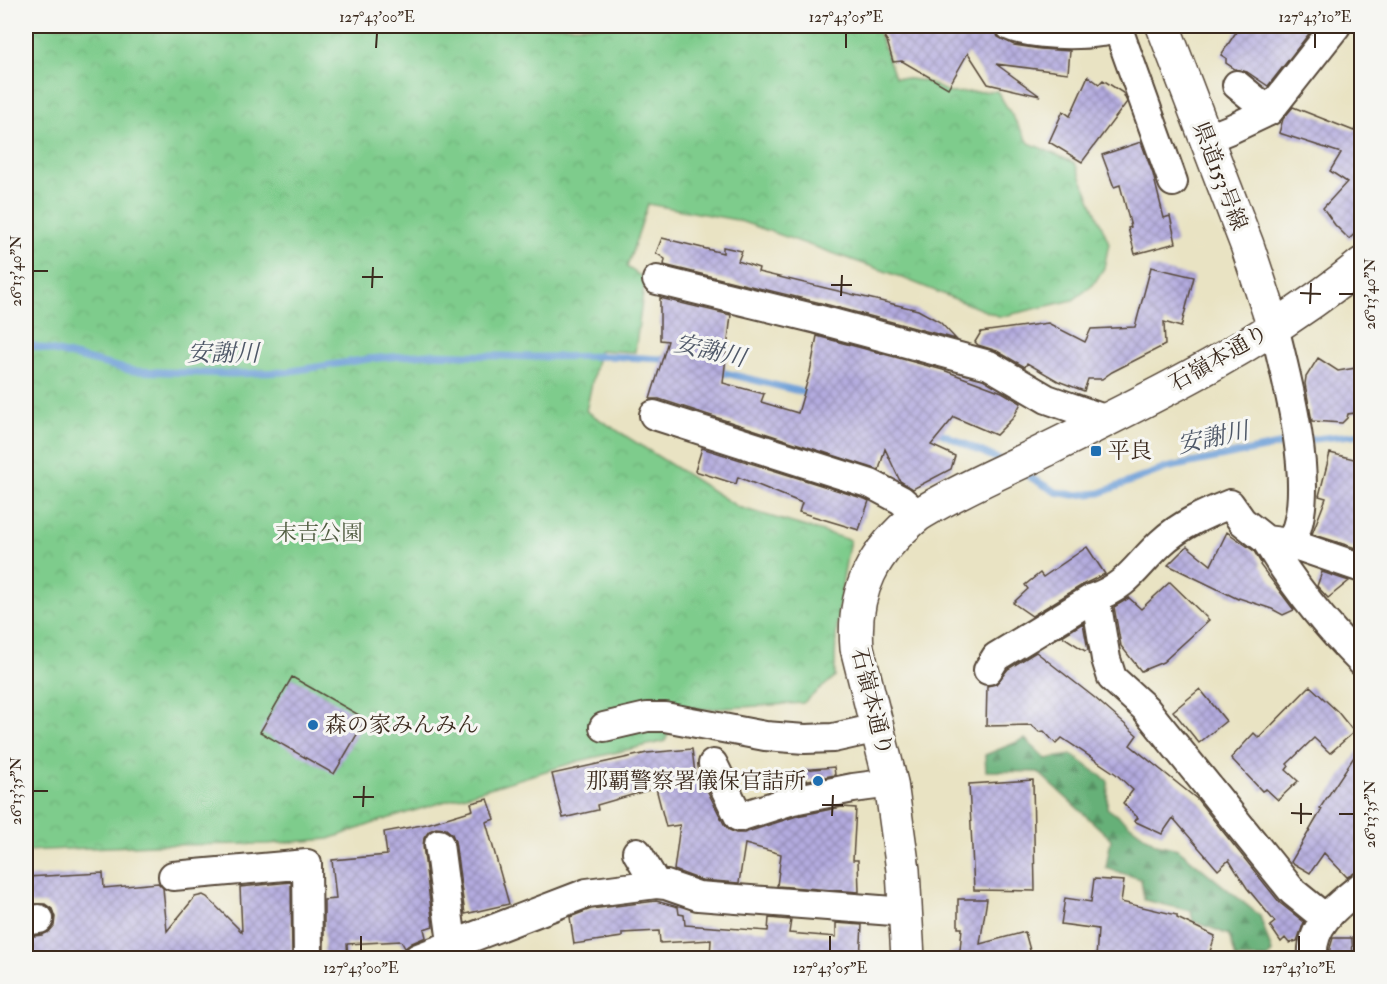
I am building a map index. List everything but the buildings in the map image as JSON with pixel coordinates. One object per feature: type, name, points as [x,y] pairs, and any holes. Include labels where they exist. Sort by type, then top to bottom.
[{"type":"main road","name":"県道153号線","points":[[1163,26],[1256,269],[1274,327]]},
{"type":"main road","name":"石嶺本通り","points":[[908,958],[903,870],[891,783],[857,648],[855,628],[857,611],[866,582],[880,554],[902,528],[918,514],[1182,381],[1274,327],[1327,292],[1362,264]]},
{"type":"street","points":[[1010,26],[1021,30],[1066,33],[1103,32],[1118,26],[1173,182]]},
{"type":"street","points":[[1206,139],[1269,111],[1336,26]]},
{"type":"street","points":[[1237,85],[1269,111]]},
{"type":"street","points":[[657,280],[817,319],[989,365],[1047,399],[1107,420]]},
{"type":"street","points":[[1274,327],[1287,375],[1302,484],[1297,529],[1278,541]]},
{"type":"street","points":[[654,415],[871,484],[901,500],[918,514]]},
{"type":"street","points":[[988,670],[996,657],[1127,580],[1161,543],[1177,530],[1203,515],[1230,504],[1242,521],[1278,541],[1362,568]]},
{"type":"street","points":[[1278,541],[1281,564],[1327,626],[1362,662]]},
{"type":"street","points":[[1094,598],[1112,678],[1145,708],[1293,892],[1325,918]]},
{"type":"street","points":[[604,727],[647,717],[665,717],[765,736],[805,739],[833,738],[878,728]]},
{"type":"street","points":[[713,764],[739,817],[793,800],[891,783]]},
{"type":"street","points":[[439,844],[453,952]]},
{"type":"street","points":[[638,852],[656,884]]},
{"type":"street","points":[[173,876],[307,864],[308,958]]},
{"type":"street","points":[[418,958],[453,952],[587,893],[656,884],[698,896],[906,912]]},
{"type":"street","points":[[1313,958],[1315,936],[1325,918],[1362,886]]},
{"type":"green space","name":"末吉公園","points":[[26,26],[876,26],[895,77],[925,81],[950,93],[997,91],[1029,143],[1075,163],[1109,243],[1104,268],[1093,285],[1073,300],[1000,317],[893,274],[737,220],[648,204],[627,267],[645,279],[635,352],[599,350],[586,411],[738,507],[850,540],[839,608],[835,677],[803,703],[679,711],[665,741],[579,761],[380,821],[329,839],[268,844],[153,845],[26,851]]},
{"type":"green space","points":[[1025,739],[1046,759],[1072,755],[1108,781],[1107,808],[1156,844],[1178,849],[1260,916],[1272,952],[1268,958],[1236,958],[1229,935],[1193,921],[1191,911],[1144,900],[1141,879],[1106,868],[1111,839],[1038,772],[986,771],[985,755]]},
{"type":"waterway","name":"安謝川","points":[[26,344],[133,371],[232,374],[285,372],[368,359],[428,354],[534,357],[608,356],[671,361]]},
{"type":"waterway","name":"安謝川","points":[[717,371],[811,394]]},
{"type":"waterway","name":"安謝川","points":[[934,430],[1000,460]]},
{"type":"waterway","name":"安謝川","points":[[1304,440],[1362,434]]},
{"type":"waterway","name":"安謝川","points":[[1023,473],[1056,492],[1074,495],[1100,493],[1166,468],[1293,442]]},
{"type":"place","name":"平良","points":[[1096,451]]},
{"type":"place","name":"森の家みんみん","points":[[313,725]]},
{"type":"place","name":"那覇警察署儀保官詰所","points":[[818,781]]}]
